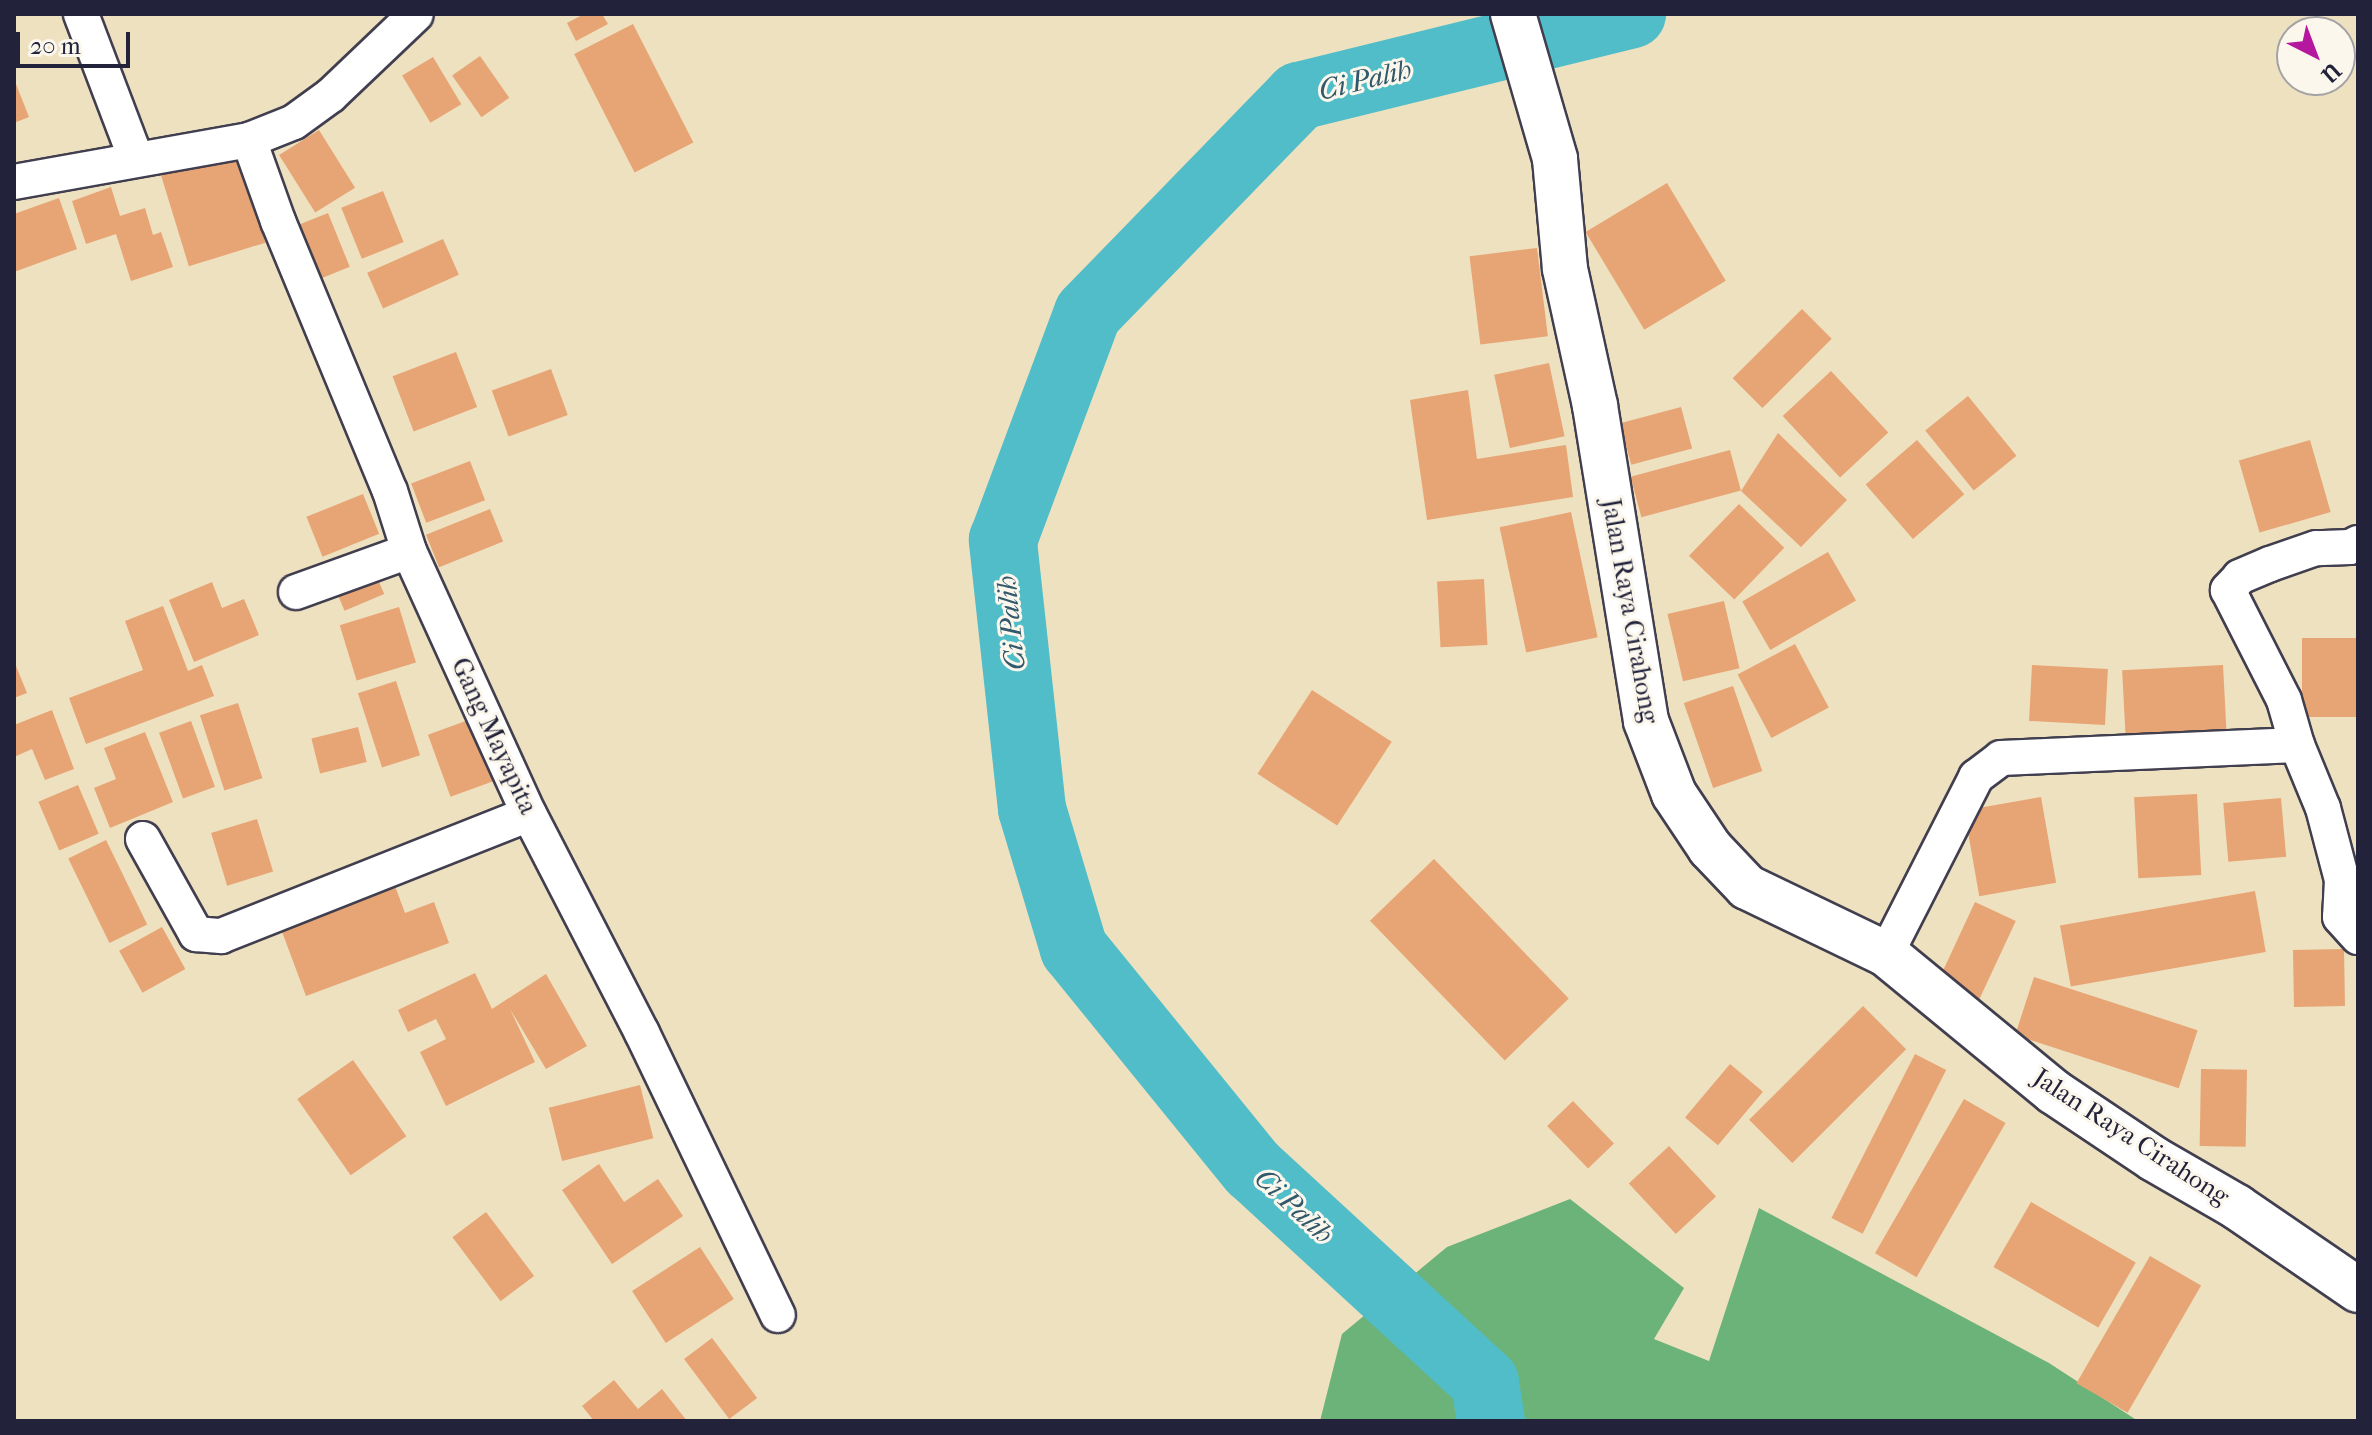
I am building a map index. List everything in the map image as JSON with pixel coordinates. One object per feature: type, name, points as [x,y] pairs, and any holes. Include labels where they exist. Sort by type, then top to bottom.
[{"type":"street","points":[[81,14],[136,159]]},
{"type":"street","points":[[14,182],[249,140],[294,122],[331,95],[416,14]]},
{"type":"street","name":"Jalan Raya Cirahong","points":[[1513,14],[1555,159],[1565,269],[1595,406],[1646,721],[1674,794],[1710,848],[1747,887],[1886,954],[2054,1092],[2154,1159],[2237,1207],[2358,1290]]},
{"type":"street","name":"Gang Mayapita","points":[[249,140],[278,221],[390,491],[409,551],[529,814],[642,1033],[778,1315]]},
{"type":"street","points":[[2358,543],[2350,547],[2316,548],[2270,564],[2240,577],[2228,590],[2241,620],[2265,657],[2323,808],[2342,880],[2340,917],[2358,937]]},
{"type":"street","points":[[296,592],[409,551]]},
{"type":"street","points":[[1886,954],[1976,777],[2001,758],[2297,745]]},
{"type":"street","points":[[143,839],[196,934],[221,936],[529,814]]},
{"type":"green space","points":[[1570,1199],[1684,1288],[1654,1339],[1709,1361],[1759,1208],[2049,1363],[2138,1421],[1320,1421],[1342,1334],[1447,1247]]},
{"type":"building","points":[[584,14],[602,14],[608,24],[576,41],[567,23]]},
{"type":"building","points":[[633,24],[693,143],[635,172],[574,54]]},
{"type":"building","points":[[480,56],[509,98],[481,117],[452,76]]},
{"type":"building","points":[[433,57],[461,104],[430,123],[402,76]]},
{"type":"building","points":[[14,79],[29,117],[14,123]]},
{"type":"building","points":[[319,130],[355,188],[315,213],[279,155]]},
{"type":"building","points":[[237,150],[265,243],[189,266],[160,173]]},
{"type":"building","points":[[1667,183],[1726,281],[1644,330],[1586,232]]},
{"type":"building","points":[[111,187],[120,216],[145,208],[153,235],[161,232],[173,267],[131,281],[116,234],[86,244],[72,201]]},
{"type":"building","points":[[383,191],[404,242],[362,259],[341,208]]},
{"type":"building","points":[[59,198],[77,249],[14,272],[14,214]]},
{"type":"building","points":[[328,213],[350,267],[312,282],[290,228]]},
{"type":"building","points":[[443,239],[459,275],[383,308],[367,273]]},
{"type":"building","points":[[1537,248],[1548,336],[1480,345],[1470,256]]},
{"type":"building","points":[[1802,309],[1832,339],[1762,408],[1733,378]]},
{"type":"building","points":[[456,352],[477,407],[414,431],[393,376]]},
{"type":"building","points":[[1549,363],[1565,436],[1510,448],[1494,375]]},
{"type":"building","points":[[551,369],[568,415],[509,437],[492,391]]},
{"type":"building","points":[[1831,371],[1888,432],[1840,477],[1783,416]]},
{"type":"building","points":[[1468,390],[1477,459],[1566,445],[1573,497],[1427,520],[1410,400]]},
{"type":"building","points":[[1968,396],[2016,456],[1974,490],[1925,431]]},
{"type":"building","points":[[1681,407],[1692,449],[1631,465],[1620,423]]},
{"type":"building","points":[[1778,433],[1847,500],[1801,547],[1741,491]]},
{"type":"building","points":[[1917,440],[1964,494],[1913,539],[1866,485]]},
{"type":"building","points":[[2310,440],[2331,512],[2260,532],[2239,460]]},
{"type":"building","points":[[1730,450],[1741,491],[1641,517],[1631,477]]},
{"type":"building","points":[[470,461],[485,500],[426,523],[411,484]]},
{"type":"building","points":[[363,494],[379,534],[323,557],[306,517]]},
{"type":"building","points":[[1739,504],[1784,548],[1734,600],[1689,556]]},
{"type":"building","points":[[490,509],[503,541],[439,567],[426,535]]},
{"type":"building","points":[[1571,512],[1598,637],[1526,652],[1500,527]]},
{"type":"building","points":[[1828,552],[1856,600],[1770,650],[1742,602]]},
{"type":"building","points":[[374,570],[384,594],[345,611],[334,587]]},
{"type":"building","points":[[1484,579],[1487,645],[1441,647],[1437,581]]},
{"type":"building","points":[[212,582],[222,608],[244,599],[259,635],[194,662],[169,600]]},
{"type":"building","points":[[1724,601],[1740,668],[1683,681],[1667,614]]},
{"type":"building","points":[[163,606],[188,671],[202,665],[214,696],[86,744],[69,698],[143,670],[125,621]]},
{"type":"building","points":[[399,607],[416,662],[357,681],[340,625]]},
{"type":"building","points":[[2302,638],[2358,638],[2358,717],[2302,717]]},
{"type":"building","points":[[1795,644],[1829,708],[1771,738],[1738,675]]},
{"type":"building","points":[[14,661],[27,693],[14,698]]},
{"type":"building","points":[[2032,665],[2108,669],[2105,725],[2029,721]]},
{"type":"building","points":[[2223,665],[2227,732],[2126,737],[2122,670]]},
{"type":"building","points":[[396,681],[420,755],[382,768],[358,693]]},
{"type":"building","points":[[1733,686],[1762,771],[1713,788],[1684,703]]},
{"type":"building","points":[[1312,690],[1392,742],[1337,826],[1258,774]]},
{"type":"building","points":[[238,703],[262,778],[224,790],[200,715]]},
{"type":"building","points":[[52,710],[74,769],[45,780],[32,749],[14,757],[14,725]]},
{"type":"building","points":[[474,718],[497,780],[451,797],[428,735]]},
{"type":"building","points":[[191,721],[215,787],[183,798],[159,733]]},
{"type":"building","points":[[358,727],[367,762],[320,774],[311,739]]},
{"type":"building","points":[[145,732],[173,802],[110,828],[94,788],[116,779],[104,748]]},
{"type":"building","points":[[78,785],[99,834],[59,851],[38,802]]},
{"type":"building","points":[[2197,794],[2201,875],[2138,878],[2134,797]]},
{"type":"building","points":[[2041,797],[2056,883],[1979,896],[1964,811]]},
{"type":"building","points":[[2281,798],[2286,857],[2228,862],[2223,803]]},
{"type":"building","points":[[257,819],[273,872],[227,886],[211,833]]},
{"type":"building","points":[[106,840],[147,924],[109,943],[68,858]]},
{"type":"building","points":[[1434,859],[1569,999],[1505,1060],[1370,921]]},
{"type":"building","points":[[395,886],[405,913],[434,902],[449,943],[306,996],[281,929]]},
{"type":"building","points":[[2255,891],[2266,952],[2071,986],[2060,925]]},
{"type":"building","points":[[1975,902],[2016,921],[1977,1003],[1937,984]]},
{"type":"building","points":[[162,927],[185,969],[142,993],[119,951]]},
{"type":"building","points":[[2344,949],[2345,1006],[2294,1007],[2293,950]]},
{"type":"building","points":[[475,973],[492,1009],[546,974],[587,1046],[546,1069],[510,1009],[535,1062],[446,1106],[420,1052],[446,1039],[436,1019],[408,1032],[398,1010]]},
{"type":"building","points":[[2034,977],[2198,1030],[2179,1088],[2015,1035]]},
{"type":"building","points":[[1863,1006],[1906,1049],[1792,1163],[1749,1120]]},
{"type":"building","points":[[1915,1054],[1946,1070],[1863,1234],[1831,1218]]},
{"type":"building","points":[[353,1060],[406,1136],[351,1175],[297,1099]]},
{"type":"building","points":[[1730,1064],[1763,1092],[1718,1145],[1685,1118]]},
{"type":"building","points":[[2201,1069],[2247,1070],[2246,1147],[2200,1146]]},
{"type":"building","points":[[640,1085],[653,1138],[562,1161],[549,1108]]},
{"type":"building","points":[[1964,1099],[2006,1123],[1917,1277],[1875,1253]]},
{"type":"building","points":[[1573,1101],[1614,1143],[1588,1168],[1547,1126]]},
{"type":"building","points":[[1669,1146],[1716,1196],[1676,1234],[1629,1184]]},
{"type":"building","points":[[599,1164],[624,1202],[658,1179],[683,1216],[612,1264],[562,1190]]},
{"type":"building","points":[[2031,1202],[2136,1262],[2098,1327],[1994,1267]]},
{"type":"building","points":[[486,1212],[534,1276],[501,1301],[452,1237]]},
{"type":"building","points":[[700,1247],[734,1299],[666,1343],[632,1291]]},
{"type":"building","points":[[2150,1256],[2201,1286],[2128,1413],[2076,1383]]},
{"type":"building","points":[[712,1338],[757,1398],[729,1419],[684,1359]]},
{"type":"building","points":[[614,1380],[638,1409],[662,1389],[687,1421],[594,1421],[582,1406]]},
{"type":"waterway","name":"Ci Palih","points":[[1491,1421],[1485,1382],[1253,1169],[1074,949],[1032,809],[1003,540],[1088,313],[1299,96],[1632,14]]}]
